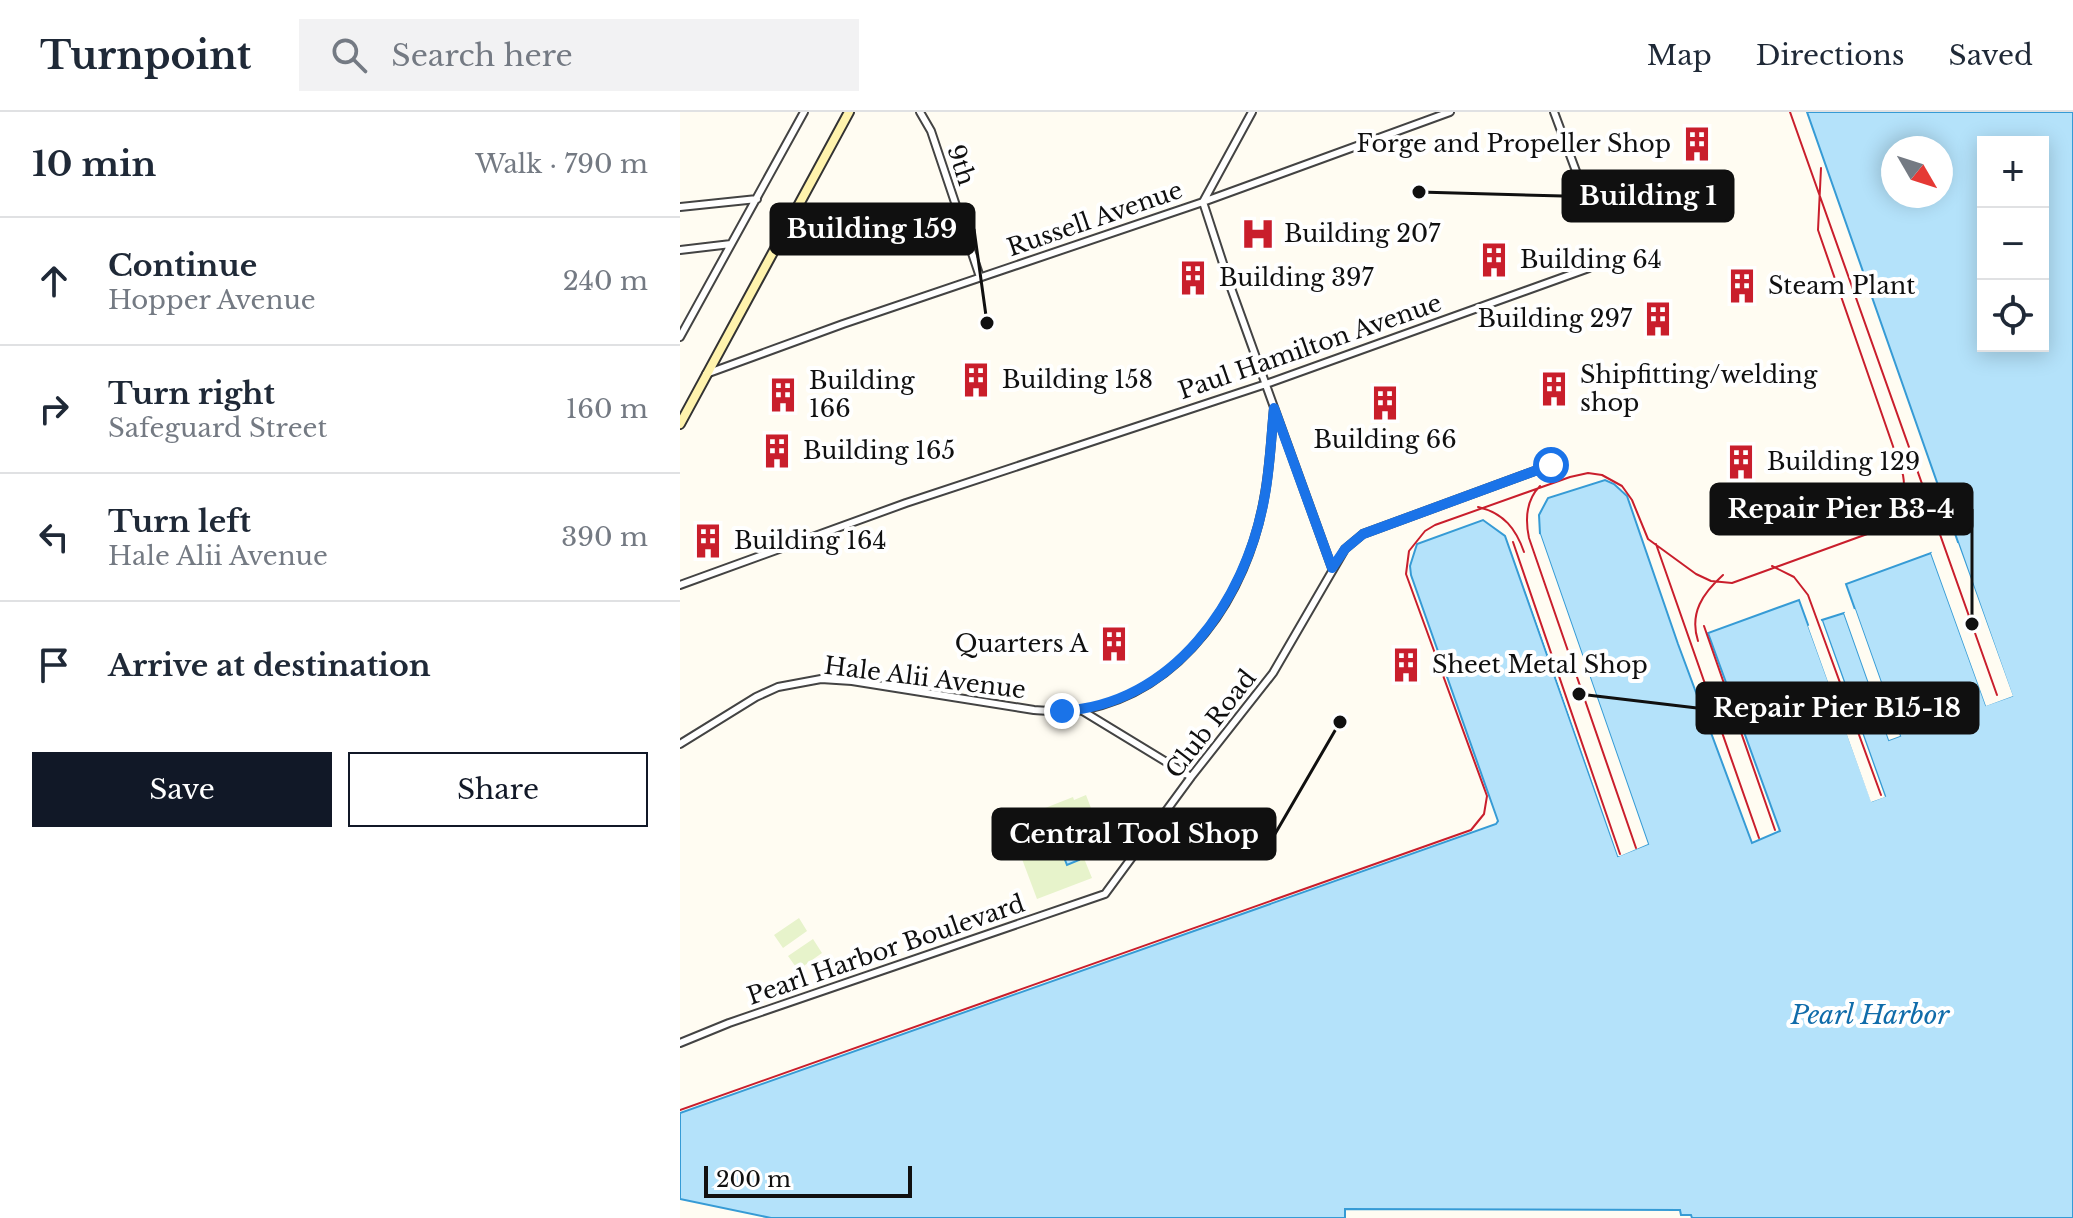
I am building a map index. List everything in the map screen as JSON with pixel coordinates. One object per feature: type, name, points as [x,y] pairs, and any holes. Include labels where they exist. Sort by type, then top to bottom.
[{"type":"street","points":[[680,337],[804,112]]},
{"type":"street","points":[[680,424],[849,112]]},
{"type":"street","points":[[1252,112],[1203,202],[1332,568]]},
{"type":"street","name":"Russell Avenue","points":[[706,374],[1203,202],[1450,112]]},
{"type":"street","points":[[1554,112],[1583,190]]},
{"type":"street","name":"9th","points":[[922,113],[931,131],[980,277]]},
{"type":"street","points":[[680,207],[757,199]]},
{"type":"street","points":[[680,250],[731,244]]},
{"type":"street","name":"Paul Hamilton Avenue","points":[[680,585],[906,503],[1266,384],[1589,268]]},
{"type":"street","name":"Hale Alii Avenue","points":[[680,744],[756,697],[778,687],[821,679],[852,681],[1034,710],[1081,710],[1117,700],[1164,674],[1204,635],[1232,593],[1251,548],[1264,500],[1274,408]]},
{"type":"street","name":"Club Road","points":[[1105,894],[1273,673],[1345,549],[1363,534],[1551,465]]},
{"type":"street","points":[[1081,710],[1191,777]]},
{"type":"street","name":"Pearl Harbor Boulevard","points":[[680,1043],[729,1023],[1105,894]]},
{"type":"green space","points":[[1086,795],[1101,834],[1085,840],[1088,848],[1081,851],[1092,878],[1037,899],[1010,827],[1026,820],[1030,814]]},
{"type":"green space","points":[[799,918],[807,931],[783,948],[774,935]]},
{"type":"green space","points":[[813,939],[822,953],[798,970],[788,956]]},
{"type":"water","name":"Pearl Harbor","points":[[1807,112],[2073,112],[2073,1218],[1692,1218],[1691,1215],[1681,1215],[1680,1210],[1345,1209],[1345,1218],[771,1218],[680,1199],[680,1113],[1496,824],[1498,821],[1411,575],[1410,566],[1417,544],[1483,520],[1505,536],[1618,856],[1648,844],[1540,534],[1539,515],[1548,498],[1605,480],[1627,496],[1752,843],[1780,831],[1708,633],[1799,600],[1872,801],[1885,796],[1822,620],[1844,613],[1889,740],[1900,736],[1846,584],[1931,553],[1986,705],[2012,696]]},
{"type":"water","points":[[1062,816],[1079,860],[1067,865],[1050,821]]},
{"type":"pier","points":[[1540,534],[1648,844],[1620,856],[1510,545],[1514,544],[1621,852],[1643,844],[1537,535]]},
{"type":"pier","points":[[1958,543],[2013,696],[1986,706],[1931,553],[1935,551],[1988,700],[2008,693],[1954,544]]},
{"type":"pier","points":[[1855,609],[1900,736],[1889,740],[1844,613],[1848,612],[1891,735],[1895,734],[1851,610]]},
{"type":"pier","points":[[1822,621],[1885,797],[1871,802],[1808,626],[1812,624],[1874,796],[1880,794],[1819,622]]},
{"type":"railway","points":[[1790,112],[1997,695]]},
{"type":"railway","points":[[680,1110],[1471,830],[1484,814],[1487,796],[1406,574],[1409,551],[1425,531],[1435,525],[1570,477],[1588,473],[1602,475],[1622,486],[1632,500],[1648,539],[1696,574],[1711,581],[1732,583],[1870,533],[1886,522],[1901,502],[1903,475],[1818,230],[1821,168]]},
{"type":"railway","points":[[1540,486],[1528,510],[1529,538],[1636,848]]},
{"type":"railway","points":[[1478,507],[1495,513],[1508,523],[1524,552]]},
{"type":"railway","points":[[1513,542],[1620,854]]},
{"type":"railway","points":[[1656,544],[1759,838]]},
{"type":"railway","points":[[1772,566],[1794,577],[1808,595],[1881,795]]},
{"type":"railway","points":[[1698,641],[1695,621],[1700,604],[1723,575]]},
{"type":"railway","points":[[1704,626],[1775,830]]},
{"type":"place","name":"Forge and Propeller Shop","points":[[1697,144]]},
{"type":"place","name":"Building 1","points":[[1419,192]]},
{"type":"place","name":"Building 207","points":[[1258,234]]},
{"type":"place","name":"Building 64","points":[[1494,260]]},
{"type":"place","name":"Building 397","points":[[1193,278]]},
{"type":"place","name":"Steam Plant","points":[[1742,286]]},
{"type":"place","name":"Building 297","points":[[1658,319]]},
{"type":"place","name":"Building 159","points":[[987,323]]},
{"type":"place","name":"Building 158","points":[[976,380]]},
{"type":"place","name":"Shipfitting/welding shop","points":[[1554,389]]},
{"type":"place","name":"Building 166","points":[[783,395]]},
{"type":"place","name":"Building 66","points":[[1385,403]]},
{"type":"place","name":"Building 165","points":[[777,451]]},
{"type":"place","name":"Building 129","points":[[1741,462]]},
{"type":"place","name":"Building 164","points":[[708,541]]},
{"type":"place","name":"Repair Pier B3-4","points":[[1972,624]]},
{"type":"place","name":"Quarters A","points":[[1114,644]]},
{"type":"place","name":"Sheet Metal Shop","points":[[1406,665]]},
{"type":"place","name":"Repair Pier B15-18","points":[[1579,694]]},
{"type":"place","name":"Central Tool Shop","points":[[1340,722]]},
{"type":"route","points":[[1062,711],[1081,710],[1117,700],[1141,689],[1184,657],[1204,635],[1232,593],[1251,548],[1264,500],[1274,408],[1332,568],[1345,549],[1363,534],[1551,465]]}]
